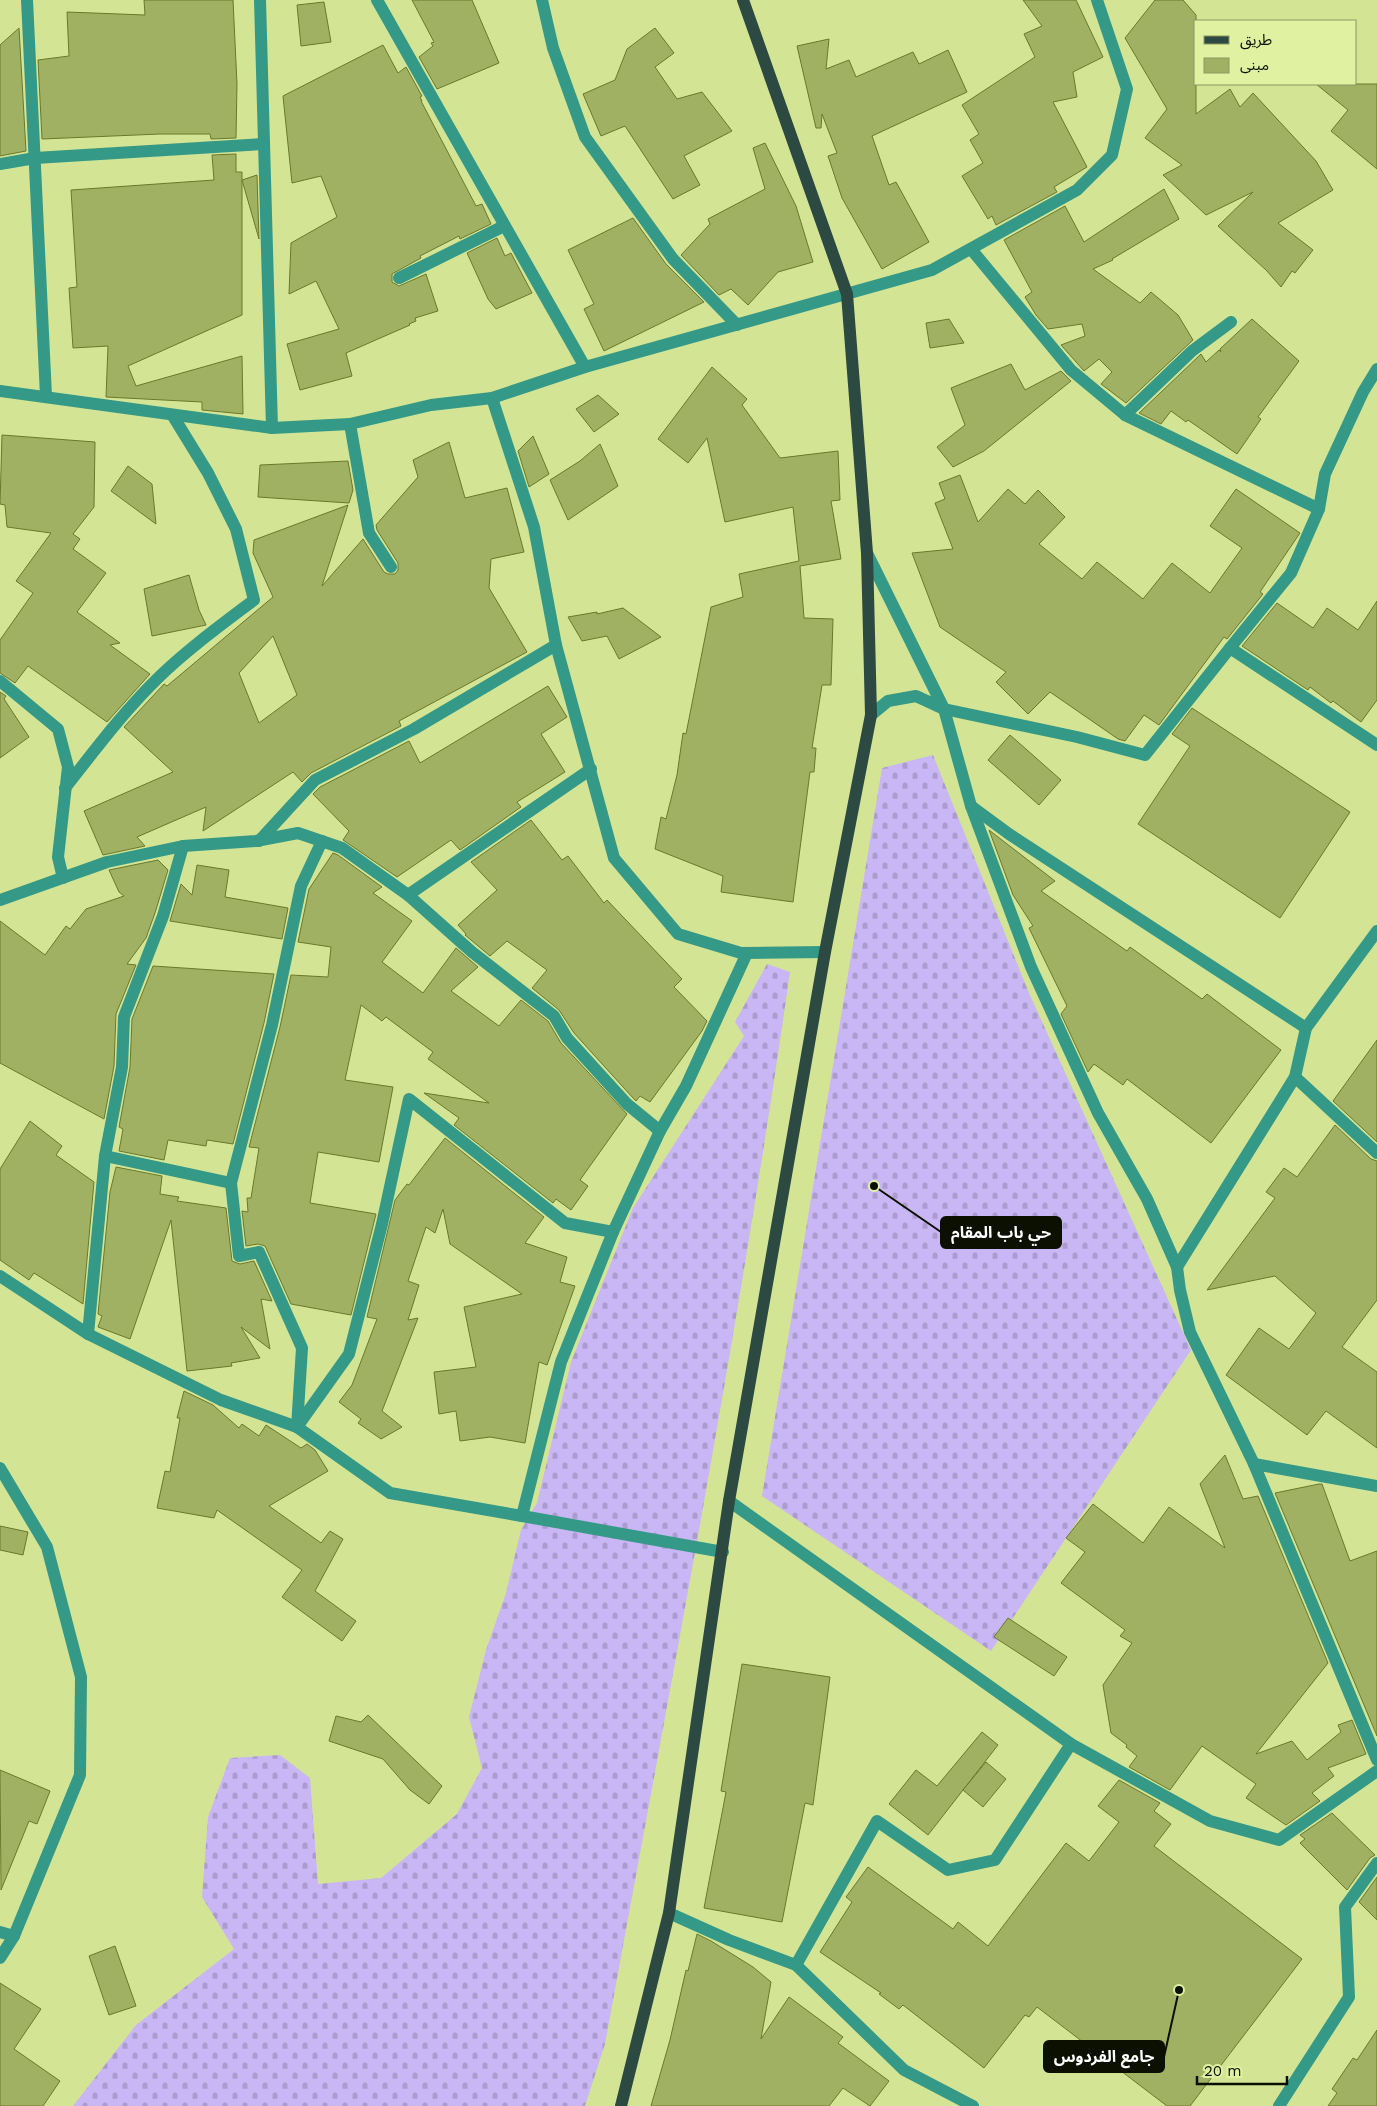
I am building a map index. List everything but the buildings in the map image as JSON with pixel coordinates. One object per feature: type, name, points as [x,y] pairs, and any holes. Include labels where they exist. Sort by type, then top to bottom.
[{"type":"main road","points":[[621,2106],[669,1913],[730,1501],[825,952],[871,715],[867,554],[847,294],[743,0]]},
{"type":"street","points":[[27,0],[46,396]]},
{"type":"street","points":[[260,0],[272,428]]},
{"type":"street","points":[[377,0],[585,367]]},
{"type":"street","points":[[542,0],[553,48],[585,137],[673,260],[737,325]]},
{"type":"street","points":[[0,391],[272,428],[350,424],[431,405],[492,398],[585,367],[932,270],[1077,190],[1112,155],[1127,89],[1098,0]]},
{"type":"street","points":[[0,164],[35,158],[264,144]]},
{"type":"street","points":[[398,278],[504,226]]},
{"type":"street","points":[[971,249],[1071,370],[1125,415],[1319,509]]},
{"type":"street","points":[[1125,415],[1192,351],[1231,322]]},
{"type":"street","points":[[871,715],[888,701],[916,696],[944,709],[1077,737],[1145,755],[1290,573],[1319,509],[1325,474],[1377,369]]},
{"type":"street","points":[[492,398],[534,527],[556,645],[614,858],[678,934],[746,953],[825,952]]},
{"type":"street","points":[[65,788],[106,736],[158,678],[208,634],[254,600],[236,529],[208,473],[174,416]]},
{"type":"street","points":[[350,424],[369,533],[391,567]]},
{"type":"street","points":[[867,554],[944,709],[972,806],[1031,967],[1098,1113],[1147,1199],[1177,1267],[1180,1290],[1190,1332],[1254,1464],[1377,1760]]},
{"type":"street","points":[[260,840],[315,780],[414,730],[556,645]]},
{"type":"street","points":[[1230,648],[1377,745]]},
{"type":"street","points":[[0,681],[58,729],[68,767],[58,856],[63,878]]},
{"type":"street","points":[[408,895],[591,768]]},
{"type":"street","points":[[972,806],[1008,834],[1306,1028]]},
{"type":"street","points":[[0,900],[107,862],[183,846],[260,840],[298,833],[342,848],[408,895],[472,952],[554,1016],[566,1038],[627,1104],[660,1131]]},
{"type":"street","points":[[297,1427],[302,1348],[259,1252],[239,1256],[231,1182],[272,1025],[301,886],[322,841]]},
{"type":"street","points":[[88,1334],[105,1156],[122,1067],[124,1017],[163,916],[183,846]]},
{"type":"street","points":[[1177,1267],[1295,1077],[1306,1028],[1377,931]]},
{"type":"street","points":[[522,1516],[561,1362],[612,1232],[660,1131],[686,1086],[746,953]]},
{"type":"street","points":[[1295,1077],[1377,1153]]},
{"type":"street","points":[[297,1427],[349,1354],[382,1224],[408,1099],[566,1223],[612,1232]]},
{"type":"street","points":[[105,1156],[231,1182]]},
{"type":"street","points":[[0,1276],[88,1334],[221,1400],[297,1427],[390,1493],[723,1552]]},
{"type":"street","points":[[1254,1464],[1377,1486]]},
{"type":"street","points":[[0,1468],[47,1547],[81,1677],[80,1775],[14,1936],[0,1958]]},
{"type":"street","points":[[730,1501],[1071,1744],[1210,1821],[1280,1840],[1377,1771]]},
{"type":"street","points":[[796,1965],[877,1822],[948,1870],[995,1860],[1071,1744]]},
{"type":"street","points":[[1279,2106],[1349,1997],[1345,1906],[1377,1863]]},
{"type":"street","points":[[669,1913],[729,1940],[796,1965],[904,2070],[973,2106]]},
{"type":"street","points":[[0,1932],[14,1936]]},
{"type":"green space","points":[[933,755],[1029,993],[1191,1350],[991,1651],[762,1496],[882,768]]},
{"type":"green space","points":[[767,964],[790,972],[749,1241],[703,1509],[605,2044],[585,2106],[73,2106],[136,2025],[234,1949],[202,1897],[208,1817],[230,1758],[280,1755],[310,1778],[318,1884],[381,1878],[457,1814],[482,1768],[469,1717],[486,1650],[506,1593],[521,1530],[537,1503],[571,1362],[633,1208],[744,1036],[735,1022]]},
{"type":"place","name":"حي باب المقام","points":[[874,1186]]},
{"type":"place","name":"جامع الفردوس","points":[[1179,1990]]}]
